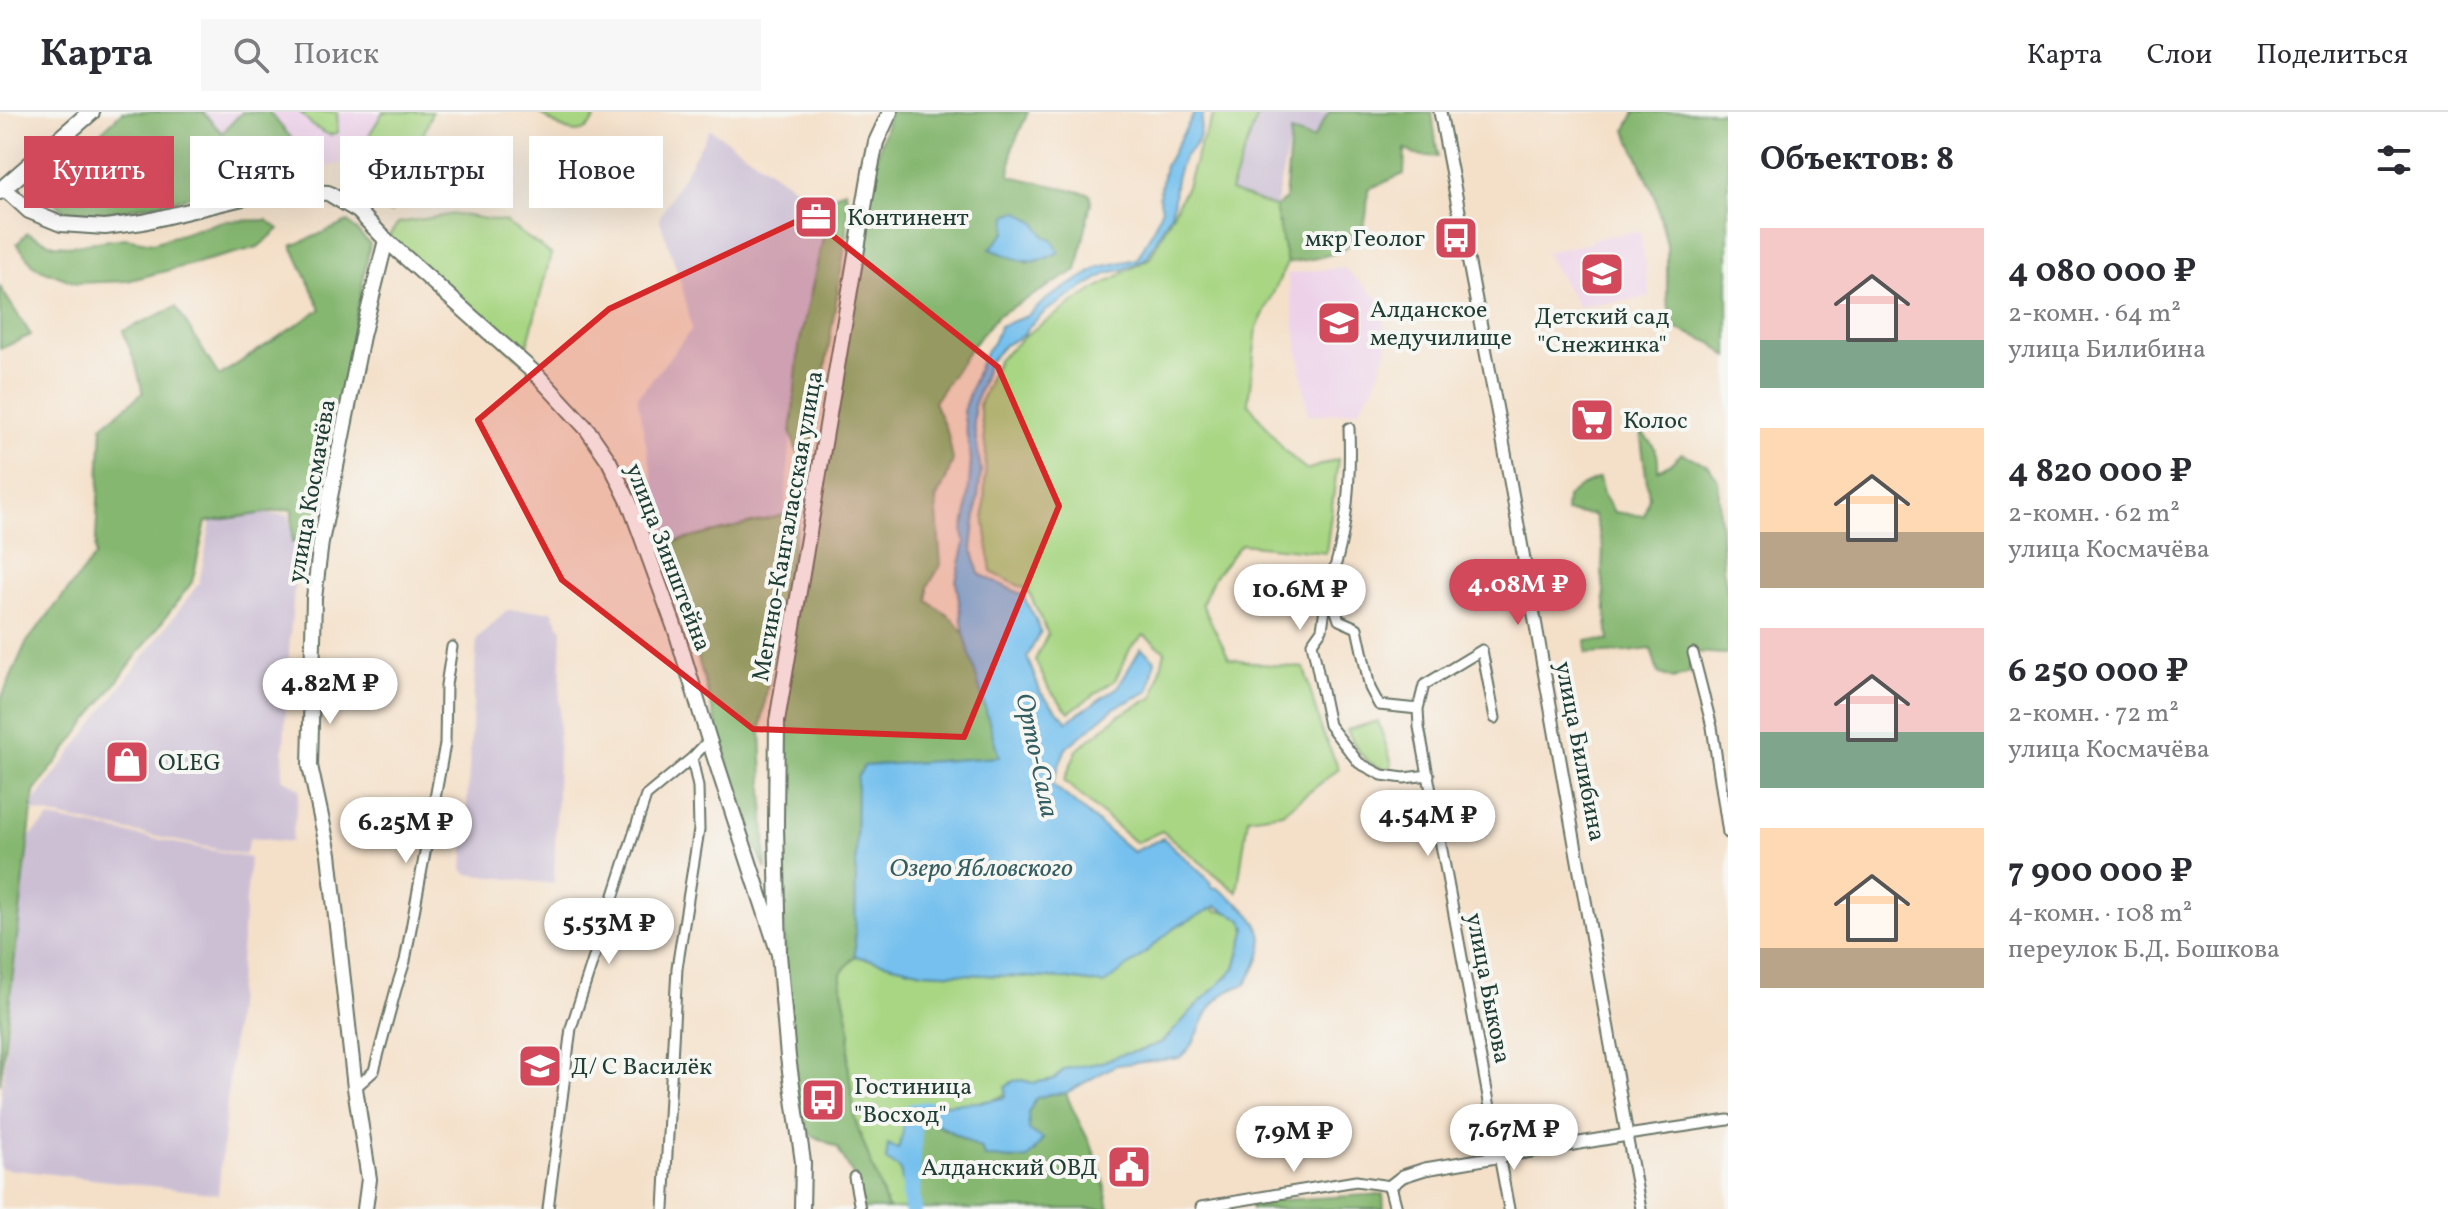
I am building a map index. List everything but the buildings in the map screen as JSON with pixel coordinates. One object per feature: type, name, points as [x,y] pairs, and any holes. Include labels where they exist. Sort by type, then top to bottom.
[{"type":"highway","points":[[1,187],[91,112]]},
{"type":"main road","name":"Мегино-Кангаласская улица","points":[[802,1209],[803,1162],[788,1057],[779,954],[777,721],[870,172],[876,142],[890,112]]},
{"type":"main road","name":"улица Зинштейна","points":[[1,187],[29,211],[61,224],[105,227],[143,222],[276,190],[328,193],[358,211],[386,240],[539,377],[587,429],[609,461],[629,502],[671,617],[709,740]]},
{"type":"main road","name":"улица Космачёва","points":[[365,1209],[369,1179],[355,1088],[329,854],[310,766],[314,598],[321,542],[362,336],[386,240]]},
{"type":"main road","name":"Мегино-Кангаласская улица","points":[[709,740],[779,954]]},
{"type":"street","name":"улица Билибина","points":[[1440,112],[1502,436],[1641,1209]]},
{"type":"street","points":[[1349,428],[1351,472],[1338,561],[1328,587],[1322,629],[1312,643],[1329,725],[1359,763],[1382,775],[1404,778],[1429,775]]},
{"type":"street","points":[[1328,587],[1339,620],[1357,628],[1370,688],[1379,705],[1418,709],[1424,685],[1482,650],[1495,718]]},
{"type":"street","points":[[355,1088],[374,1071],[405,961],[445,744],[446,685],[452,647]]},
{"type":"street","points":[[1693,653],[1712,727],[1728,833]]},
{"type":"street","name":"улица Быкова","points":[[1418,709],[1509,1209]]},
{"type":"street","points":[[548,1209],[571,1028],[646,796],[709,740]]},
{"type":"street","points":[[664,1209],[677,968],[699,830],[698,787],[692,758]]},
{"type":"street","points":[[1201,1207],[1356,1181],[1390,1186],[1403,1176],[1425,1169],[1728,1120]]},
{"type":"street","points":[[854,1177],[860,1209]]},
{"type":"street","points":[[1390,1186],[1396,1209]]},
{"type":"highlighted area","points":[[808,216],[998,367],[1059,506],[964,737],[753,729],[562,580],[478,420],[609,309]]},
{"type":"shaded area","points":[[203,112],[242,112],[222,133]]},
{"type":"shaded area","points":[[269,112],[383,112],[370,136],[340,136],[340,164],[324,168],[324,136],[290,136]]},
{"type":"shaded area","points":[[1259,112],[1329,112],[1313,139],[1291,133],[1275,207],[1230,191]]},
{"type":"shaded area","points":[[710,129],[829,211],[799,346],[784,515],[666,544],[637,398],[692,329],[681,282],[659,218]]},
{"type":"shaded area","name":"Детский сад \"Снежинка\"","points":[[1640,231],[1650,297],[1578,307],[1545,252],[1591,243],[1591,239]]},
{"type":"shaded area","name":"Алданское медучилище","points":[[1343,267],[1381,301],[1387,346],[1375,384],[1358,410],[1308,416],[1287,274]]},
{"type":"shaded area","points":[[213,512],[289,515],[296,566],[282,778],[300,789],[291,842],[250,838],[245,855],[28,810],[199,583]]},
{"type":"shaded area","points":[[508,610],[552,611],[562,630],[554,884],[467,874],[463,869],[477,638]]},
{"type":"shaded area","points":[[50,818],[250,858],[218,1194],[0,1168],[0,1108],[28,838]]},
{"type":"green space","points":[[122,112],[203,112],[222,133],[242,112],[269,112],[290,136],[190,136],[190,197],[174,200],[174,136],[96,136]]},
{"type":"green space","points":[[300,112],[337,112],[338,133],[329,135],[314,127]]},
{"type":"green space","points":[[383,112],[432,112],[423,136],[369,136]]},
{"type":"green space","points":[[538,112],[597,112],[592,123],[578,132],[562,128]]},
{"type":"green space","points":[[890,112],[1028,112],[1012,149],[1010,176],[1090,194],[1091,202],[1077,270],[997,316],[972,346],[934,402],[948,434],[953,460],[936,499],[941,565],[928,586],[928,601],[953,619],[964,633],[999,757],[864,766],[857,778],[855,956],[841,973],[841,985],[850,1029],[848,1064],[855,1120],[888,1209],[860,1209],[854,1177],[837,1147],[799,1129],[788,1057],[777,721],[867,191]],"holes":[[[1036,223],[1044,237],[1028,263],[991,249],[1006,232]]]},
{"type":"green space","points":[[1215,112],[1259,112],[1230,191],[1275,207],[1287,263],[1257,328],[1248,403],[1285,451],[1306,470],[1338,459],[1326,553],[1241,544],[1214,577],[1202,604],[1229,658],[1304,668],[1322,732],[1339,769],[1282,813],[1248,818],[1237,892],[1162,831],[1136,843],[1064,781],[1077,750],[1119,715],[1154,697],[1165,651],[1144,635],[1131,647],[1115,680],[1069,712],[1049,689],[1035,660],[1048,634],[1028,590],[991,572],[984,513],[986,451],[979,405],[998,360],[1031,331],[1150,258],[1187,186]]},
{"type":"green space","points":[[1329,112],[1432,112],[1438,157],[1415,155],[1405,149],[1404,174],[1368,189],[1365,221],[1353,242],[1334,253],[1287,263],[1275,207],[1285,200],[1291,132],[1313,139]]},
{"type":"green space","points":[[1635,112],[1728,112],[1728,357],[1712,343],[1673,327],[1667,299],[1667,245],[1655,196],[1626,130]]},
{"type":"green space","points":[[845,190],[847,234],[811,456],[804,460],[791,434],[799,346],[830,198]]},
{"type":"green space","points":[[61,208],[135,208],[100,215]]},
{"type":"green space","points":[[455,214],[505,222],[551,254],[523,362],[386,240],[398,223]]},
{"type":"green space","points":[[267,220],[279,229],[258,247],[127,281],[76,283],[35,267],[17,244],[27,233],[54,245],[125,238],[153,243],[223,221]]},
{"type":"green space","points":[[348,222],[370,244],[314,537],[292,543],[292,509],[206,522],[192,582],[34,792],[0,1085],[0,701],[26,643],[95,556],[102,426],[143,393],[123,331],[176,307],[219,376],[321,309],[292,246]]},
{"type":"green space","points":[[0,287],[31,335],[0,349]]},
{"type":"green space","points":[[1640,431],[1655,448],[1658,470],[1682,453],[1709,466],[1718,480],[1723,567],[1728,594],[1728,652],[1693,652],[1689,673],[1673,679],[1658,673],[1651,649],[1586,654],[1586,640],[1609,641],[1602,571],[1603,548],[1594,515],[1566,512],[1567,497],[1599,478],[1603,494],[1614,512],[1644,516],[1649,497]]},
{"type":"green space","points":[[800,513],[761,728],[766,870],[742,815],[666,544]]},
{"type":"green space","points":[[1378,721],[1392,764],[1389,769],[1368,761],[1347,730]]},
{"type":"green space","points":[[1215,906],[1215,911],[1227,912],[1241,919],[1246,928],[1235,969],[1161,1043],[1099,1063],[1065,1069],[1054,1079],[1033,1083],[1022,1080],[998,1098],[954,1103],[913,1209],[888,1209],[855,1120],[848,1064],[850,1029],[841,973],[855,956],[923,972],[1067,979],[1103,984],[1174,928]]},
{"type":"green space","points":[[1066,1093],[1099,1164],[1109,1209],[913,1209],[913,1112],[982,1149],[984,1157],[1014,1160],[1034,1152],[1043,1139],[1029,1130],[1028,1113],[1036,1098]]},
{"type":"green space","points":[[1383,1194],[1384,1209],[1252,1209],[1250,1202]]},
{"type":"water","name":"Озеро Ябловского","points":[[1195,112],[1204,112],[1198,140],[1182,161],[1171,213],[1147,258],[1108,273],[1046,311],[1027,328],[1024,335],[1004,345],[989,362],[974,406],[981,471],[972,548],[979,574],[1023,595],[1041,631],[1027,657],[1041,693],[1067,721],[1118,687],[1141,648],[1155,660],[1149,691],[1114,708],[1066,748],[1052,784],[1133,852],[1163,838],[1210,881],[1211,887],[1232,899],[1254,919],[1260,929],[1261,953],[1246,984],[1218,999],[1210,1008],[1196,1038],[1179,1058],[1116,1065],[1066,1093],[1036,1098],[1028,1113],[1029,1130],[1043,1139],[1028,1158],[984,1157],[982,1149],[921,1115],[908,1123],[905,1143],[907,1172],[914,1187],[917,1209],[907,1209],[900,1169],[886,1160],[888,1144],[898,1149],[903,1119],[926,1107],[1005,1097],[1006,1087],[1013,1081],[1033,1083],[1054,1079],[1065,1069],[1099,1063],[1161,1043],[1235,969],[1246,928],[1241,919],[1216,906],[1174,928],[1104,984],[1067,979],[923,972],[855,956],[857,778],[864,766],[999,757],[964,633],[956,581],[965,543],[963,531],[971,460],[963,411],[979,366],[1000,326],[1027,316],[1048,298],[1100,267],[1137,259],[1162,208],[1159,197],[1165,166]]},
{"type":"water","points":[[1018,211],[1036,223],[1059,252],[1040,260],[1024,261],[990,249],[1006,232],[1007,215]]},
{"type":"waterway","name":"Орто-Сала","points":[[913,1209],[913,1112],[930,1110]]},
{"type":"place","name":"Континент","points":[[816,217]]},
{"type":"place","name":"мкр Геолог","points":[[1456,238]]},
{"type":"place","name":"Детский сад \"Снежинка\"","points":[[1602,274]]},
{"type":"place","name":"Алданское медучилище","points":[[1339,323]]},
{"type":"place","name":"Колос","points":[[1592,420]]},
{"type":"place","name":"OLEG","points":[[127,762]]},
{"type":"place","name":"Д/ С Василёк","points":[[540,1066]]},
{"type":"place","name":"Гостиница \"Восход\"","points":[[823,1100]]},
{"type":"place","name":"Алданский ОВД","points":[[1129,1167]]}]
